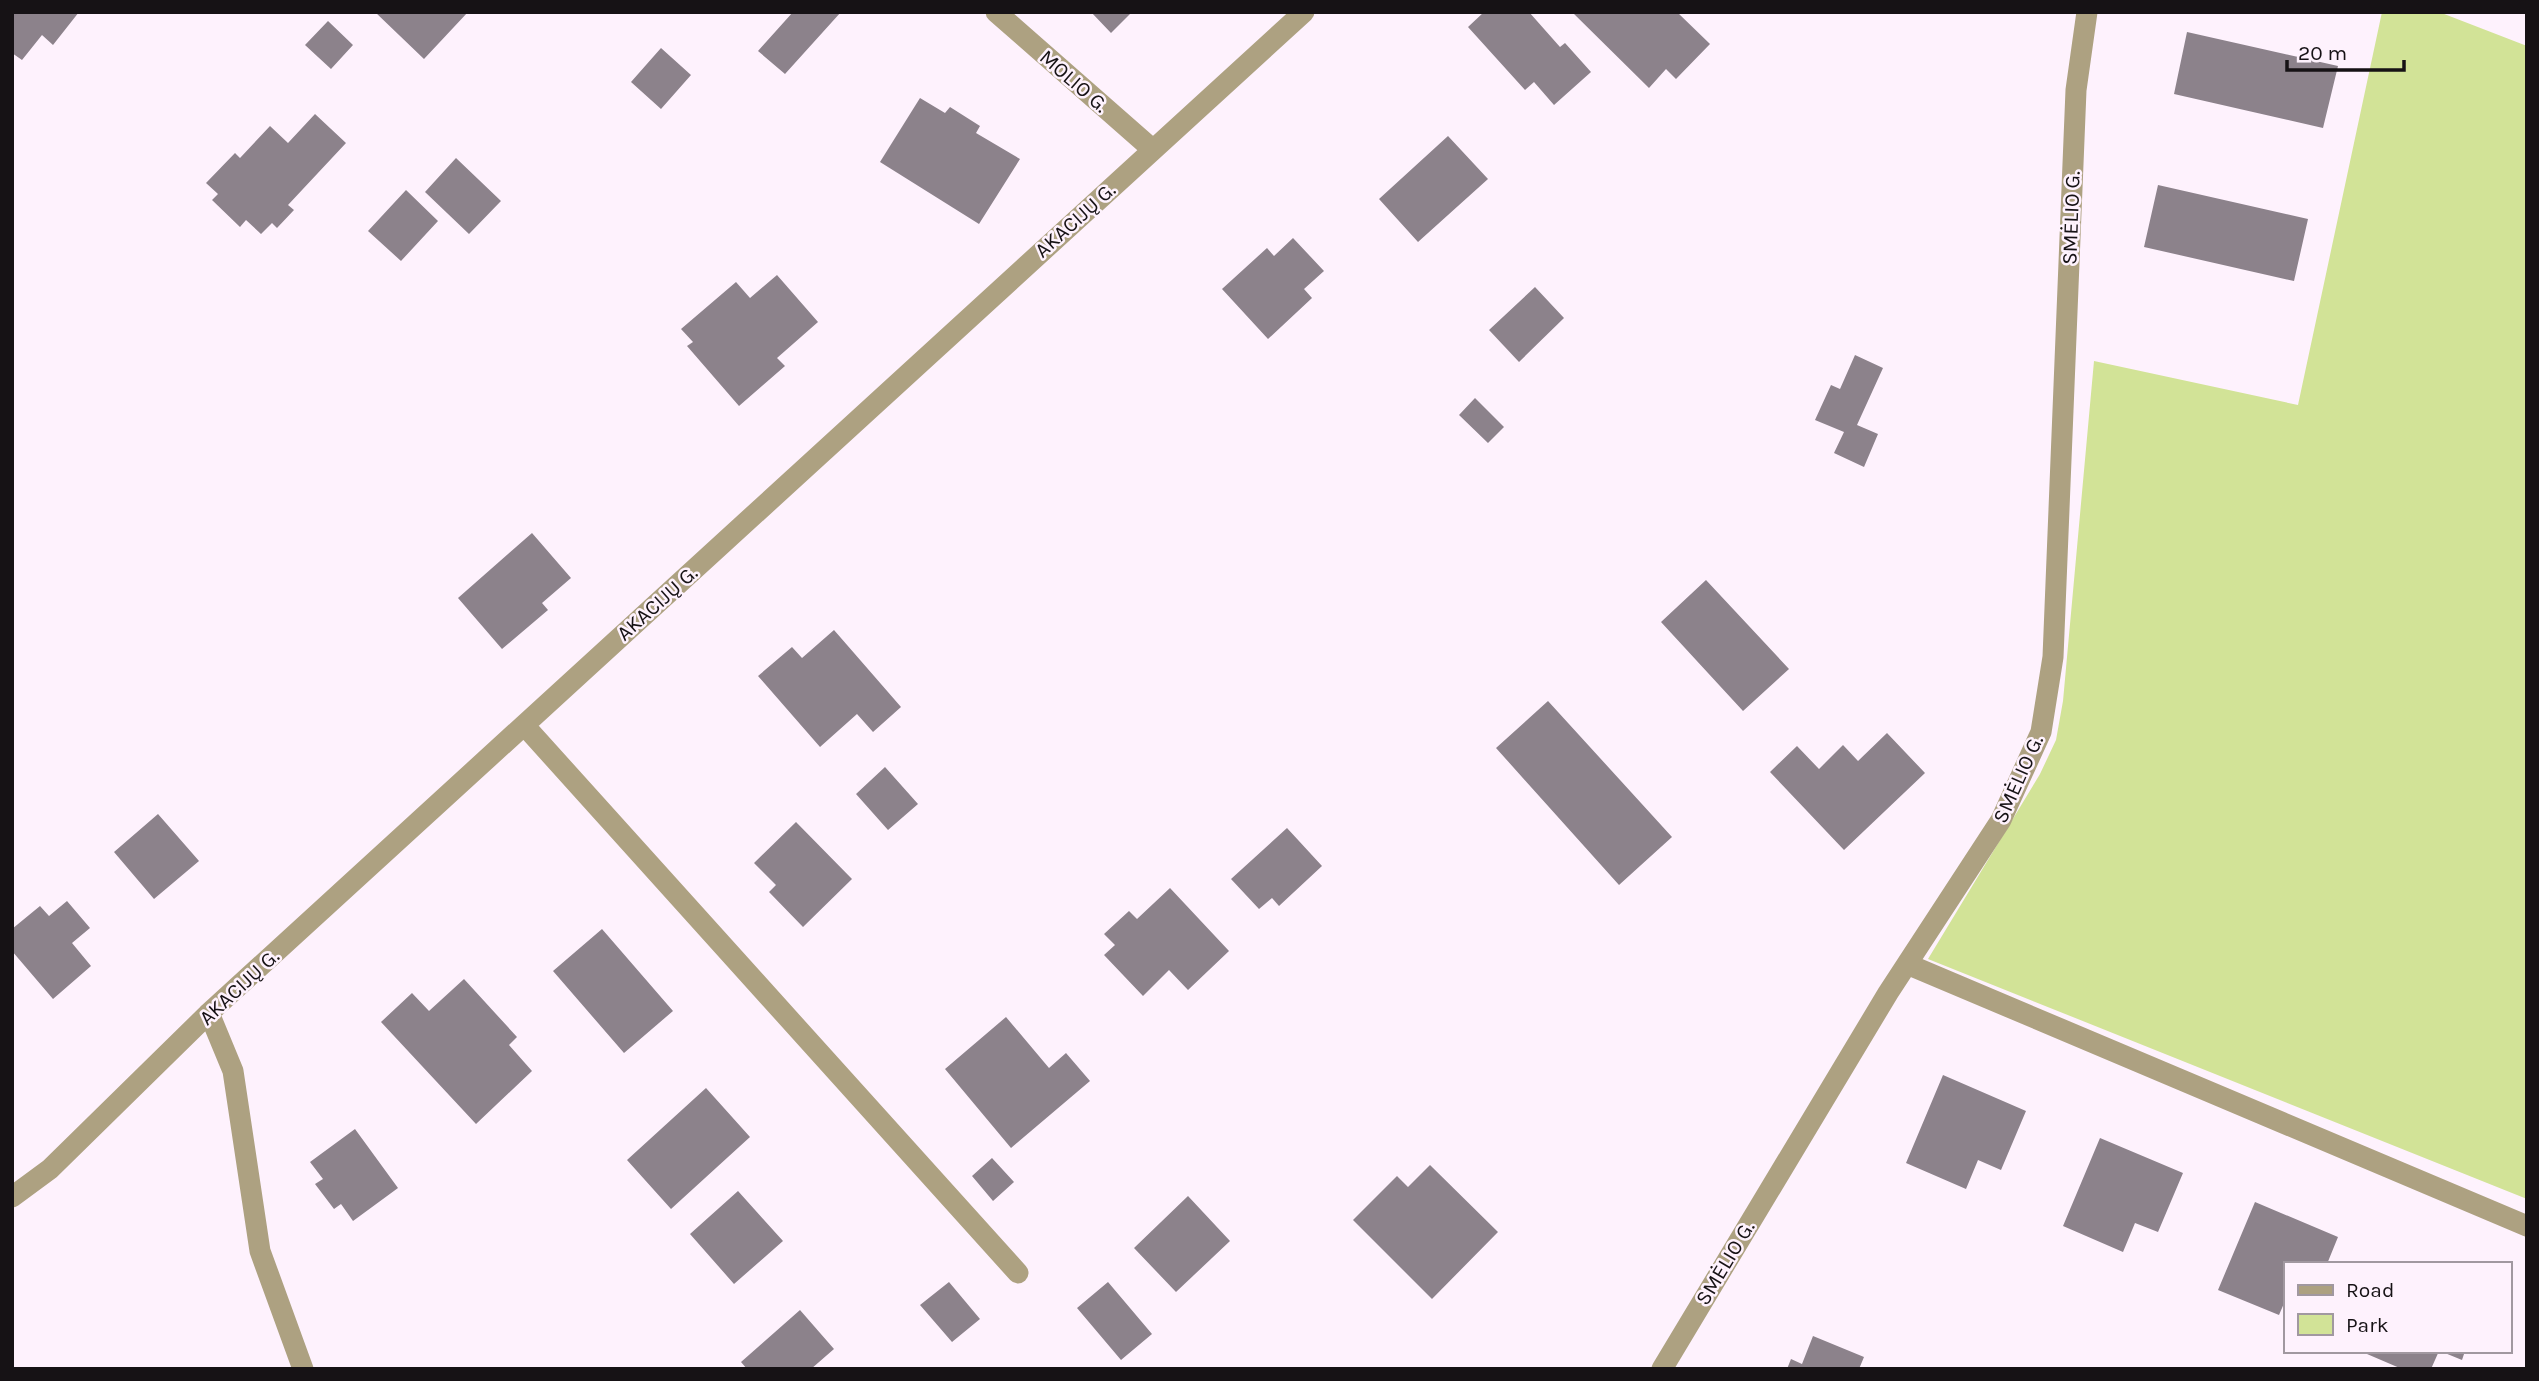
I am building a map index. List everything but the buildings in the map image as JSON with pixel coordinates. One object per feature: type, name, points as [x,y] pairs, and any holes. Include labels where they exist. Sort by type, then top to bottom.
[{"type":"street","name":"MOLIO G.","points":[[996,12],[1152,149]]},
{"type":"street","name":"AKACIJŲ G.","points":[[12,1197],[50,1169],[209,1013],[1304,12]]},
{"type":"street","name":"SMĖLIO G.","points":[[1662,1369],[1907,964],[2001,820],[2041,732],[2053,657],[2076,90],[2087,12]]},
{"type":"street","points":[[524,725],[1018,1273]]},
{"type":"street","points":[[1907,964],[2527,1226]]},
{"type":"street","points":[[209,1013],[233,1071],[260,1251],[303,1369]]},
{"type":"green space","points":[[2382,12],[2439,12],[2527,46],[2527,1199],[1928,959],[2040,774],[2056,740],[2063,701],[2094,361],[2298,405]]}]
